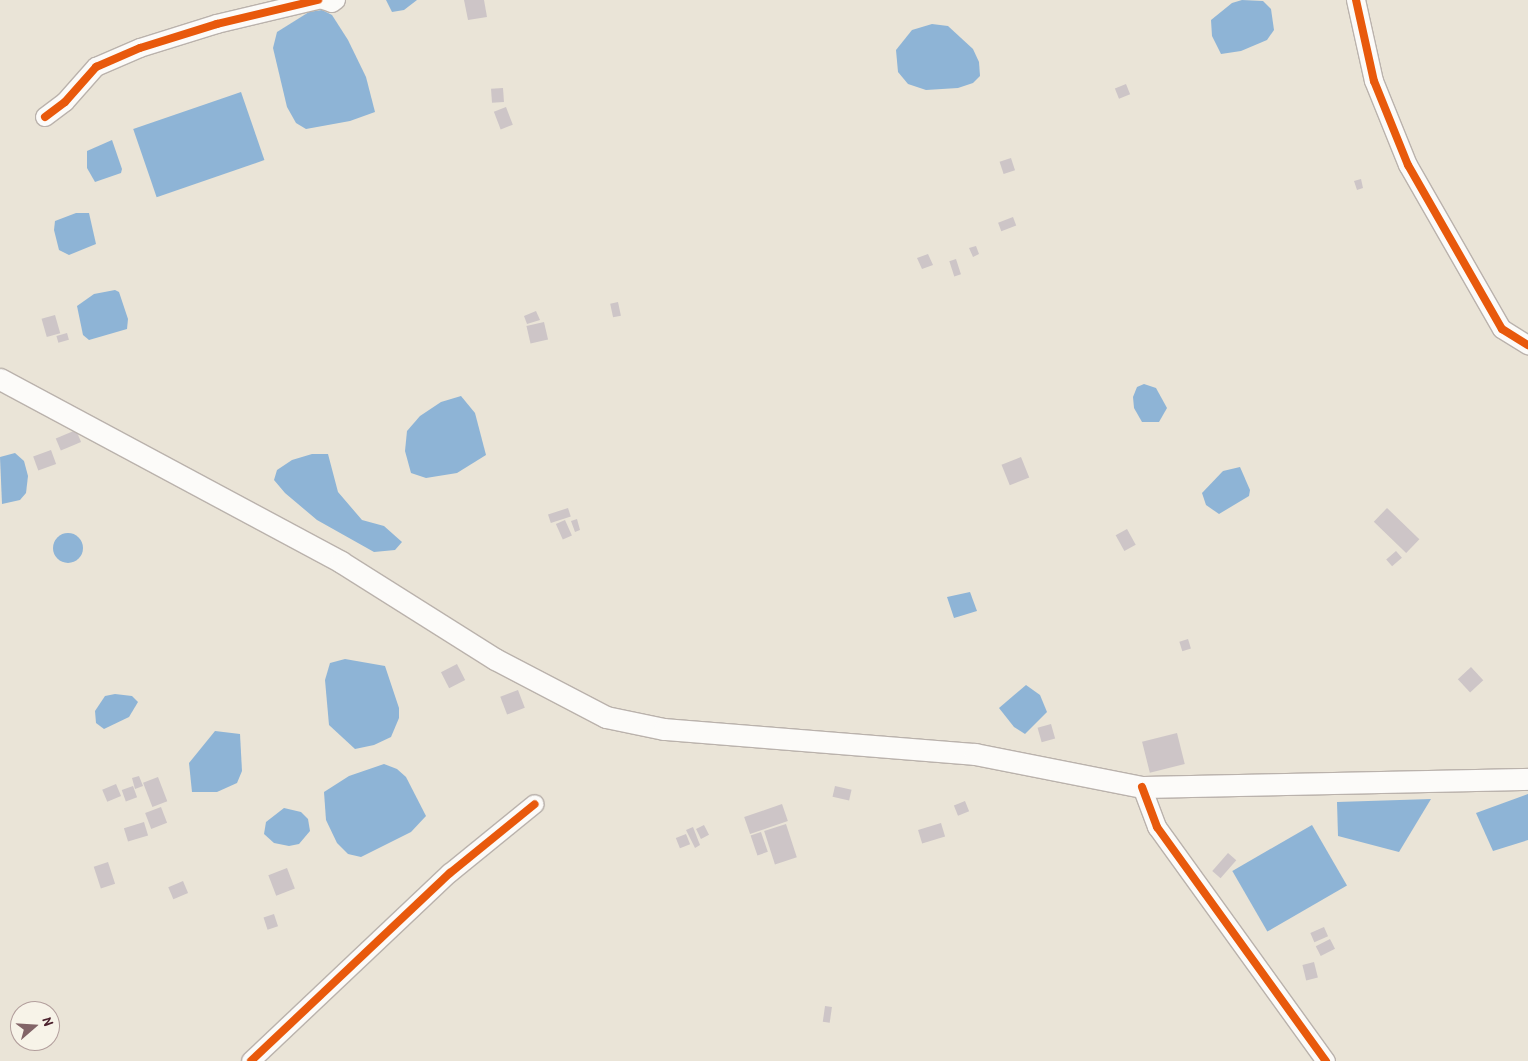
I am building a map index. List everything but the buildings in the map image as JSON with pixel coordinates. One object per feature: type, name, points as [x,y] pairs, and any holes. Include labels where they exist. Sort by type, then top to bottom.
[{"type":"main road","points":[[0,379],[342,562],[495,659],[606,717],[664,729],[975,754],[1142,787],[1528,779]]},
{"type":"street","points":[[45,117],[65,102],[96,67],[140,48],[217,24],[318,0]]},
{"type":"street","points":[[323,0],[332,3],[336,0]]},
{"type":"street","points":[[1356,0],[1374,81],[1408,165],[1502,329],[1528,345]]},
{"type":"street","points":[[1142,787],[1157,827],[1326,1061]]},
{"type":"street","points":[[251,1061],[450,874],[535,804]]},
{"type":"water","points":[[386,0],[417,0],[404,10],[392,12]]},
{"type":"water","points":[[1242,0],[1263,1],[1271,9],[1274,30],[1267,40],[1241,51],[1221,54],[1212,36],[1211,20],[1232,3]]},
{"type":"water","points":[[322,10],[332,15],[348,40],[366,77],[375,112],[350,121],[306,129],[296,123],[287,107],[273,48],[277,32],[309,12]]},
{"type":"water","points":[[932,24],[948,26],[973,49],[979,62],[980,76],[973,83],[958,88],[926,90],[908,84],[898,72],[896,50],[912,30]]},
{"type":"water","points":[[241,92],[264,160],[157,197],[133,129]]},
{"type":"water","points":[[112,140],[122,169],[121,173],[95,182],[87,168],[87,151]]},
{"type":"water","points":[[76,213],[89,213],[96,244],[69,255],[59,250],[54,230],[55,221]]},
{"type":"water","points":[[115,290],[119,292],[128,319],[127,329],[89,340],[83,335],[77,306],[94,294]]},
{"type":"water","points":[[1144,384],[1156,388],[1167,408],[1159,422],[1142,422],[1134,408],[1133,397],[1137,387]]},
{"type":"water","points":[[461,396],[475,413],[486,455],[457,473],[426,478],[411,473],[405,451],[407,431],[420,416],[441,402]]},
{"type":"water","points":[[15,453],[24,461],[28,476],[26,493],[20,500],[2,504],[0,457]]},
{"type":"water","points":[[312,454],[328,454],[338,492],[362,520],[384,526],[402,542],[395,550],[374,552],[317,520],[285,493],[274,480],[277,470],[292,460]]},
{"type":"water","points":[[1240,467],[1250,490],[1249,496],[1219,514],[1206,505],[1202,493],[1223,471]]},
{"type":"water","points":[[68,533],[79,537],[83,548],[79,559],[68,563],[57,559],[53,548],[57,537]]},
{"type":"water","points":[[970,592],[977,611],[954,618],[947,597]]},
{"type":"water","points":[[345,659],[385,666],[399,708],[399,718],[391,737],[374,745],[355,749],[329,725],[325,680],[330,663]]},
{"type":"water","points":[[1026,685],[1040,695],[1047,712],[1025,734],[1014,727],[999,708]]},
{"type":"water","points":[[115,694],[132,696],[138,702],[129,717],[104,729],[96,723],[95,711],[105,696]]},
{"type":"water","points":[[215,731],[240,734],[242,771],[237,783],[217,792],[192,792],[189,763]]},
{"type":"water","points":[[384,764],[397,769],[406,777],[426,816],[411,832],[361,857],[348,854],[337,843],[326,820],[324,792],[349,776]]},
{"type":"water","points":[[1528,794],[1528,840],[1493,851],[1476,813]]},
{"type":"water","points":[[1431,799],[1399,852],[1338,836],[1337,802]]},
{"type":"water","points":[[284,808],[301,812],[308,819],[310,831],[299,844],[289,846],[274,843],[264,834],[266,822]]},
{"type":"water","points":[[1312,825],[1347,886],[1267,932],[1232,871]]},
{"type":"cycle path","points":[[45,117],[65,102],[96,67],[140,48],[217,24],[318,0]]},
{"type":"cycle path","points":[[1356,0],[1374,81],[1408,165],[1502,329],[1528,345]]},
{"type":"cycle path","points":[[1142,787],[1157,827],[1326,1061]]},
{"type":"cycle path","points":[[251,1061],[450,873],[535,804]]}]
